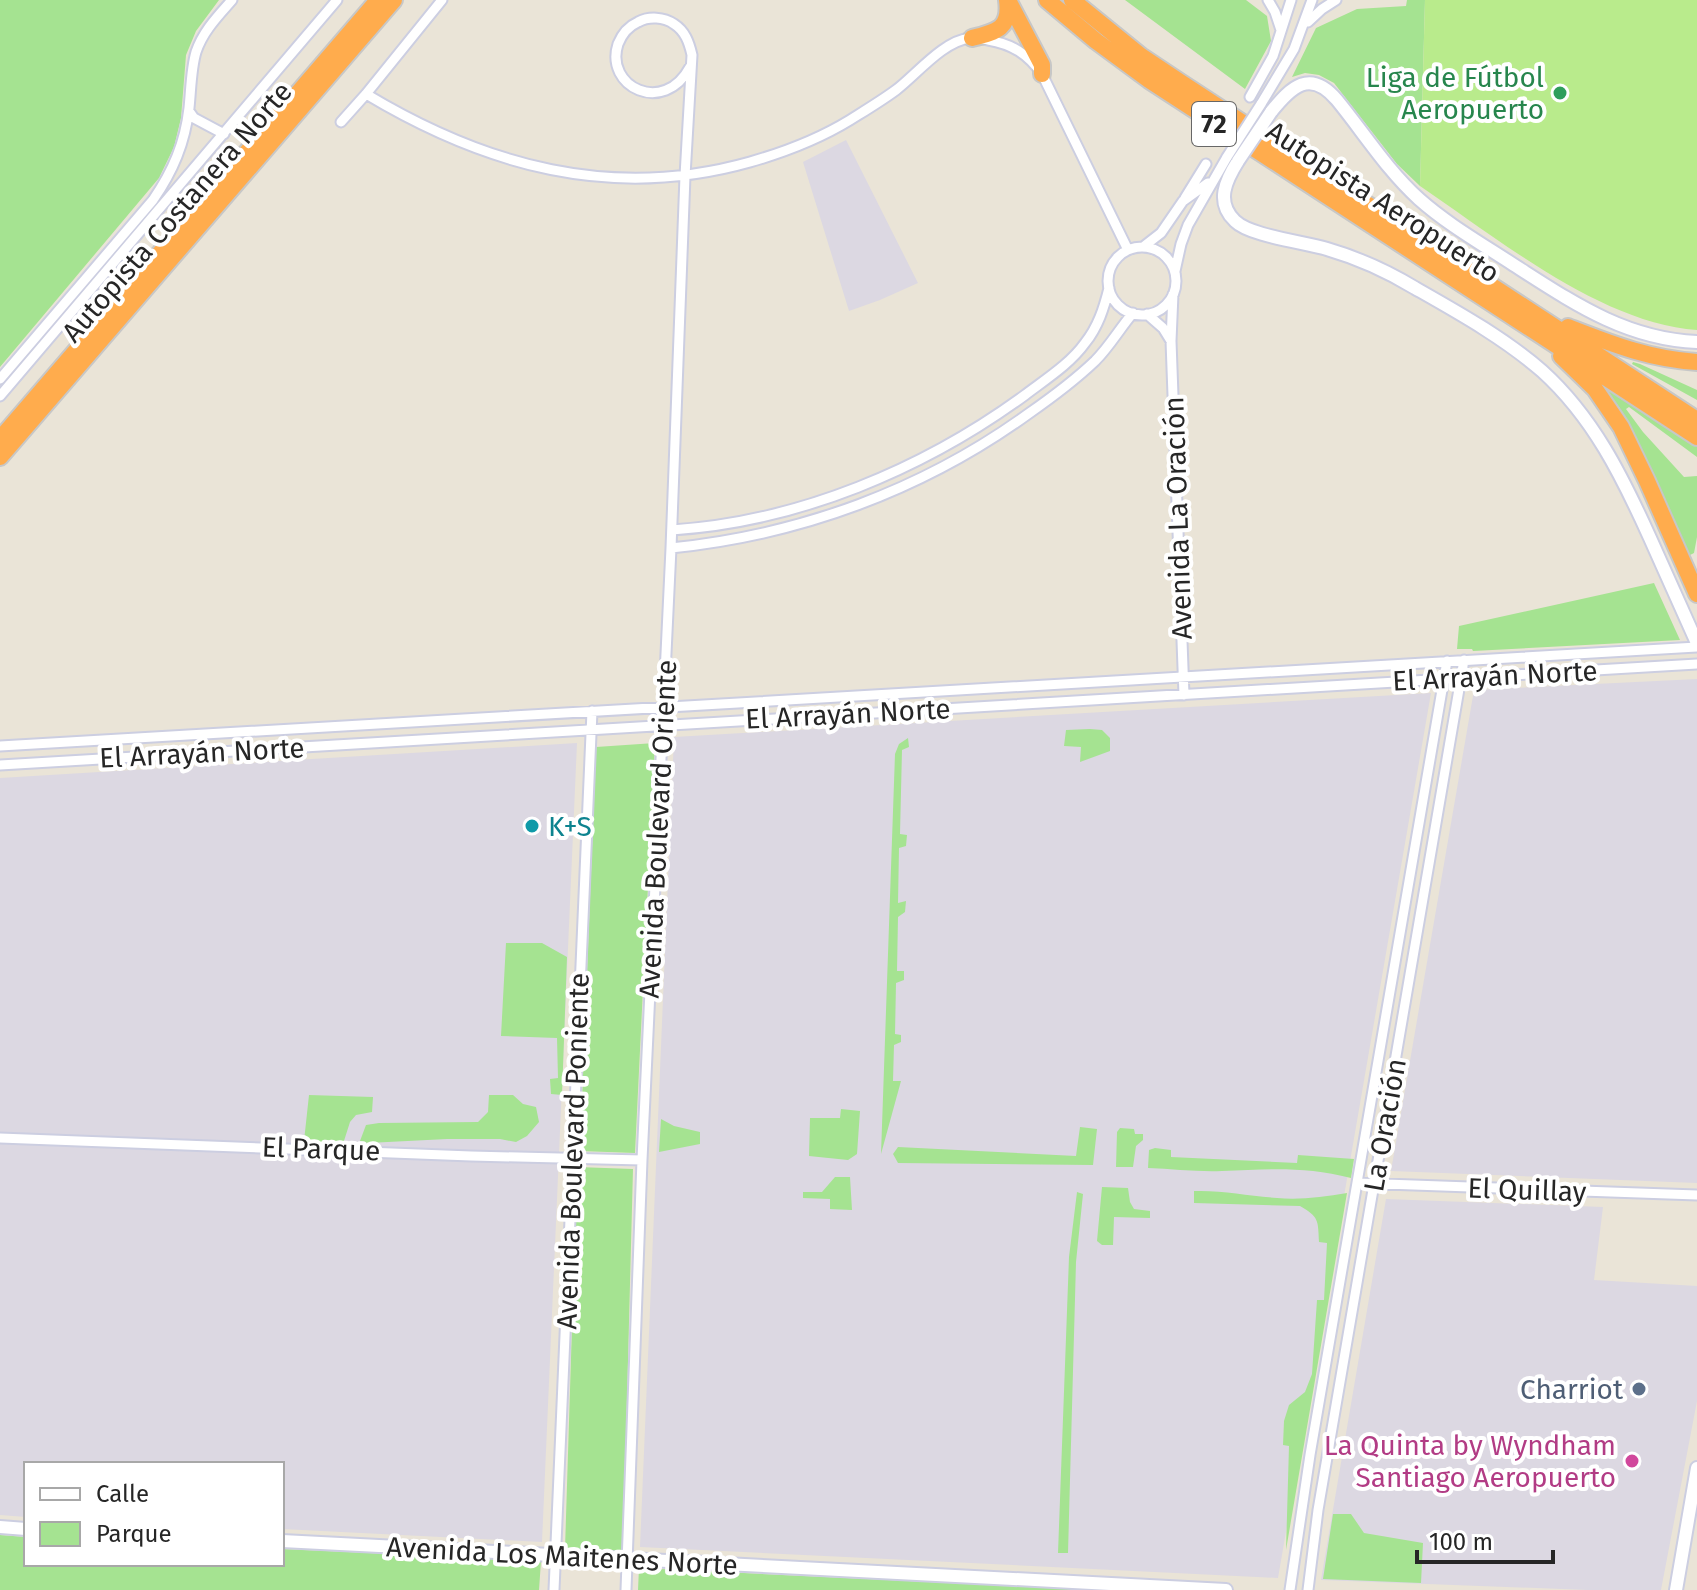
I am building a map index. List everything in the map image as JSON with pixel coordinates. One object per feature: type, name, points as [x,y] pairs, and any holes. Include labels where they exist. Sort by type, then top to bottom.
[{"type":"highway","name":"Autopista Costanera Norte","points":[[0,457],[394,0]]},
{"type":"highway","points":[[972,38],[1002,27],[1007,16],[1008,0]]},
{"type":"highway","points":[[1008,0],[1042,65],[1042,74]]},
{"type":"highway","name":"Autopista Aeropuerto","points":[[1047,0],[1149,80],[1697,420]]},
{"type":"highway","name":"Autopista Costanera Norte","points":[[0,439],[374,3]]},
{"type":"highway","name":"Autopista Aeropuerto","points":[[1078,4],[1141,56],[1535,322],[1697,437]]},
{"type":"highway","points":[[1535,322],[1657,358],[1697,362]]},
{"type":"highway","points":[[1535,322],[1595,389],[1621,427],[1697,594]]},
{"type":"street","points":[[0,379],[160,190],[175,165],[189,111],[196,53],[209,27],[232,0]]},
{"type":"street","points":[[0,396],[337,0]]},
{"type":"street","points":[[341,122],[442,0]]},
{"type":"street","points":[[1268,0],[1278,20],[1281,35]]},
{"type":"street","points":[[1250,97],[1273,56],[1291,0]]},
{"type":"street","points":[[1183,201],[1204,187],[1232,159],[1266,108],[1303,28],[1312,0]]},
{"type":"street","points":[[1303,28],[1315,14],[1336,0]]},
{"type":"street","points":[[649,18],[662,19],[683,32],[692,55],[690,67],[675,87],[650,93],[628,83],[617,62],[617,50],[628,28],[649,18]]},
{"type":"street","points":[[366,94],[440,134],[524,164],[574,174],[618,178],[685,176],[749,163],[818,137],[879,102],[947,47],[972,38],[1011,45],[1031,60],[1042,74],[1128,250]]},
{"type":"street","name":"Avenida Boulevard Oriente","points":[[626,1590],[690,67]]},
{"type":"street","points":[[1266,108],[1296,86],[1315,84],[1327,89],[1400,180],[1419,199],[1464,232],[1604,319],[1645,334],[1697,342]]},
{"type":"street","points":[[189,111],[194,118],[224,134]]},
{"type":"street","points":[[1232,159],[1224,195],[1227,211],[1239,225],[1339,253],[1393,275],[1516,350],[1569,397],[1594,429],[1615,464],[1697,645]]},
{"type":"street","points":[[672,530],[745,519],[804,505],[879,478],[956,440],[1016,401],[1072,358],[1095,329],[1109,288],[1111,267],[1117,258],[1128,250],[1143,247],[1161,233],[1206,164]]},
{"type":"street","points":[[1109,288],[1118,304],[1133,313],[1147,314],[1161,308],[1173,294],[1175,271],[1188,225],[1218,171]]},
{"type":"street","points":[[1143,247],[1161,252],[1175,271]]},
{"type":"street","name":"Avenida La Oración","points":[[1173,294],[1171,341],[1184,695]]},
{"type":"street","points":[[671,548],[745,537],[798,524],[867,502],[932,473],[1008,428],[1054,395],[1096,360],[1133,313]]},
{"type":"street","points":[[1147,314],[1163,328],[1171,341]]},
{"type":"street","name":"El Arrayán Norte","points":[[0,746],[1697,645]]},
{"type":"street","name":"La Oración","points":[[1308,1590],[1318,1510],[1464,660]]},
{"type":"street","name":"La Oración","points":[[1290,1590],[1310,1455],[1447,661]]},
{"type":"street","name":"El Arrayán Norte","points":[[0,765],[1697,664]]},
{"type":"street","name":"Avenida Boulevard Poniente","points":[[554,1590],[592,711]]},
{"type":"street","name":"El Parque","points":[[0,1138],[642,1160]]},
{"type":"street","name":"El Quillay","points":[[1357,1183],[1697,1195]]},
{"type":"street","points":[[1676,1590],[1697,1468]]},
{"type":"street","points":[[0,1527],[24,1529]]},
{"type":"street","name":"Avenida Los Maitenes Norte","points":[[284,1541],[1226,1590]]},
{"type":"shaded area","points":[[846,140],[918,283],[849,311],[803,162]]},
{"type":"shaded area","points":[[1697,679],[1697,1183],[1391,1171],[1474,690]]},
{"type":"shaded area","points":[[1431,693],[1278,1578],[640,1547],[674,737]]},
{"type":"shaded area","points":[[577,743],[542,1542],[284,1529],[284,1462],[24,1462],[24,1517],[0,1515],[0,778]]},
{"type":"shaded area","points":[[1386,1199],[1603,1207],[1594,1280],[1697,1286],[1697,1401],[1661,1590],[1321,1580]]},
{"type":"green space","points":[[0,0],[219,0],[196,31],[186,55],[181,118],[174,147],[159,178],[0,367]]},
{"type":"green space","points":[[1125,0],[1246,0],[1267,16],[1271,41],[1245,89]]},
{"type":"green space","points":[[1407,0],[1425,0],[1420,186],[1397,164],[1334,83],[1319,75],[1305,73],[1292,77],[1316,28],[1357,9],[1406,6]]},
{"type":"green space","name":"Liga de Fútbol Aeropuerto","points":[[1425,0],[1697,0],[1697,330],[1661,324],[1588,296],[1516,253],[1420,186]]},
{"type":"green space","points":[[1632,364],[1697,390],[1697,400]]},
{"type":"green space","points":[[1600,383],[1697,442],[1697,457],[1629,407],[1626,409],[1684,477],[1697,476],[1694,553],[1688,556],[1630,427]]},
{"type":"green space","points":[[1654,583],[1680,640],[1473,651],[1457,649],[1459,626]]},
{"type":"green space","points":[[1066,730],[1102,730],[1110,738],[1110,751],[1080,762],[1081,747],[1064,746]]},
{"type":"green space","points":[[908,738],[909,747],[902,750],[900,834],[907,835],[906,846],[899,848],[898,903],[906,901],[905,912],[898,917],[897,971],[904,971],[904,980],[896,983],[895,1034],[901,1035],[901,1042],[894,1045],[893,1081],[901,1081],[881,1154],[895,754],[899,744]]},
{"type":"green space","points":[[655,743],[635,1153],[580,1151],[596,747]]},
{"type":"green space","points":[[506,943],[542,943],[567,957],[562,1095],[551,1094],[550,1079],[558,1078],[557,1038],[501,1036]]},
{"type":"green space","points":[[309,1095],[373,1097],[372,1112],[356,1115],[350,1122],[343,1144],[304,1141]]},
{"type":"green space","points":[[489,1095],[513,1095],[523,1104],[536,1107],[539,1122],[527,1136],[516,1142],[500,1139],[360,1141],[366,1125],[478,1122],[488,1112]]},
{"type":"green space","points":[[841,1109],[860,1111],[857,1154],[848,1160],[809,1156],[810,1118],[840,1118]]},
{"type":"green space","points":[[661,1119],[674,1126],[700,1132],[700,1144],[659,1152]]},
{"type":"green space","points":[[1080,1127],[1097,1129],[1093,1165],[898,1163],[893,1154],[898,1147],[1076,1156]]},
{"type":"green space","points":[[1120,1128],[1134,1129],[1135,1134],[1143,1134],[1143,1140],[1136,1146],[1133,1167],[1116,1167],[1117,1132]]},
{"type":"green space","points":[[1149,1150],[1171,1150],[1171,1157],[1297,1163],[1298,1155],[1354,1159],[1351,1178],[1302,1170],[1148,1168]]},
{"type":"green space","points":[[577,1167],[633,1169],[623,1552],[565,1549]]},
{"type":"green space","points":[[835,1177],[850,1177],[852,1210],[830,1209],[830,1199],[803,1198],[803,1192],[822,1192]]},
{"type":"green space","points":[[1102,1187],[1128,1188],[1134,1209],[1150,1211],[1150,1218],[1114,1217],[1113,1245],[1102,1245],[1097,1241]]},
{"type":"green space","points":[[1194,1191],[1286,1199],[1347,1193],[1286,1550],[1289,1446],[1283,1445],[1284,1421],[1289,1405],[1305,1392],[1312,1374],[1317,1300],[1324,1300],[1327,1243],[1319,1242],[1316,1220],[1300,1206],[1194,1203]]},
{"type":"green space","points":[[1077,1192],[1083,1194],[1076,1262],[1068,1553],[1058,1553],[1069,1257]]},
{"type":"green space","points":[[1333,1514],[1351,1514],[1364,1533],[1423,1543],[1421,1583],[1323,1579]]},
{"type":"green space","points":[[0,1535],[24,1537],[24,1566],[284,1566],[284,1549],[541,1561],[539,1590],[0,1590]]},
{"type":"green space","points":[[639,1568],[1094,1590],[638,1590]]},
{"type":"place","name":"Liga de Fútbol Aeropuerto","points":[[1560,93]]},
{"type":"place","name":"K+S","points":[[532,826]]},
{"type":"place","name":"Charriot","points":[[1639,1389]]},
{"type":"place","name":"La Quinta by Wyndham Santiago Aeropuerto","points":[[1632,1461]]}]
